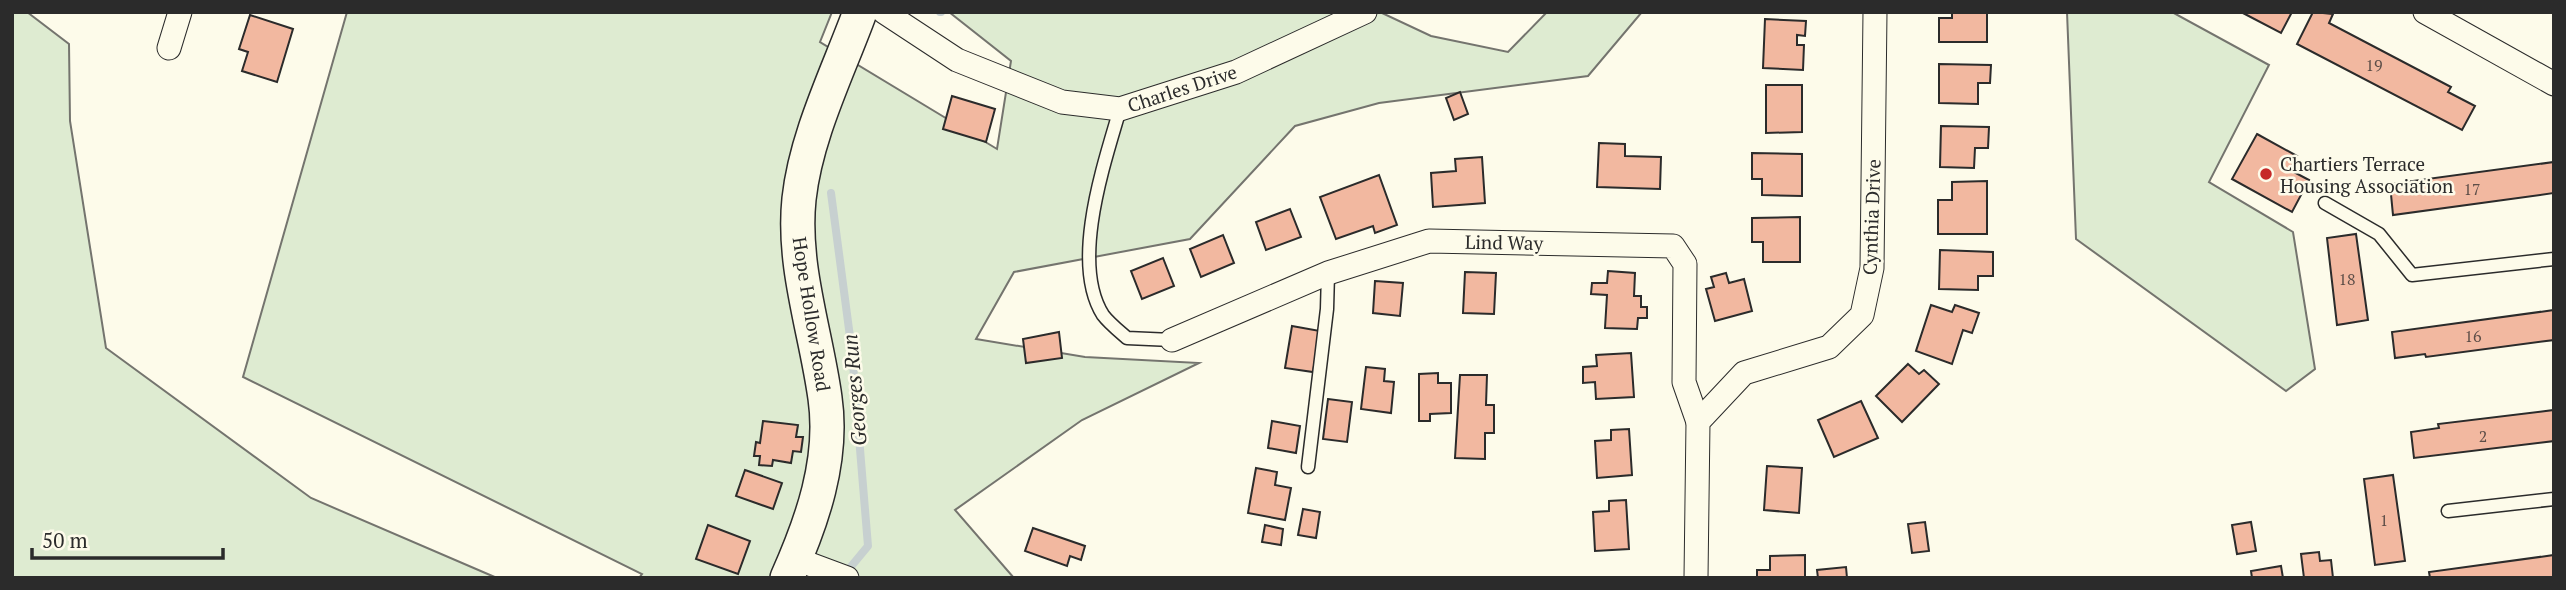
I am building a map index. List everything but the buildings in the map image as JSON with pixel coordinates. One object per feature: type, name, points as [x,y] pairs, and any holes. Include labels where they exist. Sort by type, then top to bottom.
[{"type":"main road","name":"Hope Hollow Road","points":[[802,568],[819,491],[827,433],[825,401],[799,246],[799,199],[808,153],[860,12]]},
{"type":"street","points":[[169,48],[180,12]]},
{"type":"street","name":"Charles Drive","points":[[884,12],[969,64],[1062,102],[1120,109],[1236,72],[1365,12]]},
{"type":"street","name":"Cynthia Drive","points":[[1698,422],[1744,373],[1829,347],[1862,314],[1872,268],[1875,12]]},
{"type":"street","points":[[2425,12],[2554,84]]},
{"type":"street","name":"Lind Way","points":[[1172,340],[1328,273],[1429,241],[1673,246],[1685,264],[1684,382],[1698,422]]},
{"type":"street","points":[[1696,578],[1698,422]]},
{"type":"street","points":[[802,568],[847,578]]},
{"type":"lane","points":[[1120,109],[1101,173],[1088,265],[1104,316],[1127,338],[1172,340]]},
{"type":"lane","points":[[2325,203],[2379,234],[2412,275],[2554,259]]},
{"type":"lane","points":[[1308,467],[1327,309],[1328,273]]},
{"type":"lane","points":[[2448,511],[2554,499]]},
{"type":"green space","points":[[12,12],[27,12],[69,44],[70,121],[106,348],[311,498],[497,578],[12,578]]},
{"type":"green space","points":[[347,12],[832,12],[820,42],[997,149],[1011,61],[949,12],[1380,12],[1431,36],[1508,52],[1547,12],[1642,12],[1588,76],[1379,103],[1295,126],[1190,239],[1014,272],[976,339],[1085,357],[1199,363],[1082,420],[955,510],[1014,578],[639,578],[642,574],[243,377]]},
{"type":"green space","points":[[2067,12],[2172,12],[2269,65],[2209,182],[2293,232],[2315,369],[2286,391],[2076,239]]},
{"type":"waterway","name":"Georges Run","points":[[831,193],[852,352],[868,546],[844,575]]},
{"type":"place","name":"Chartiers Terrace Housing Association","points":[[2266,174]]}]
